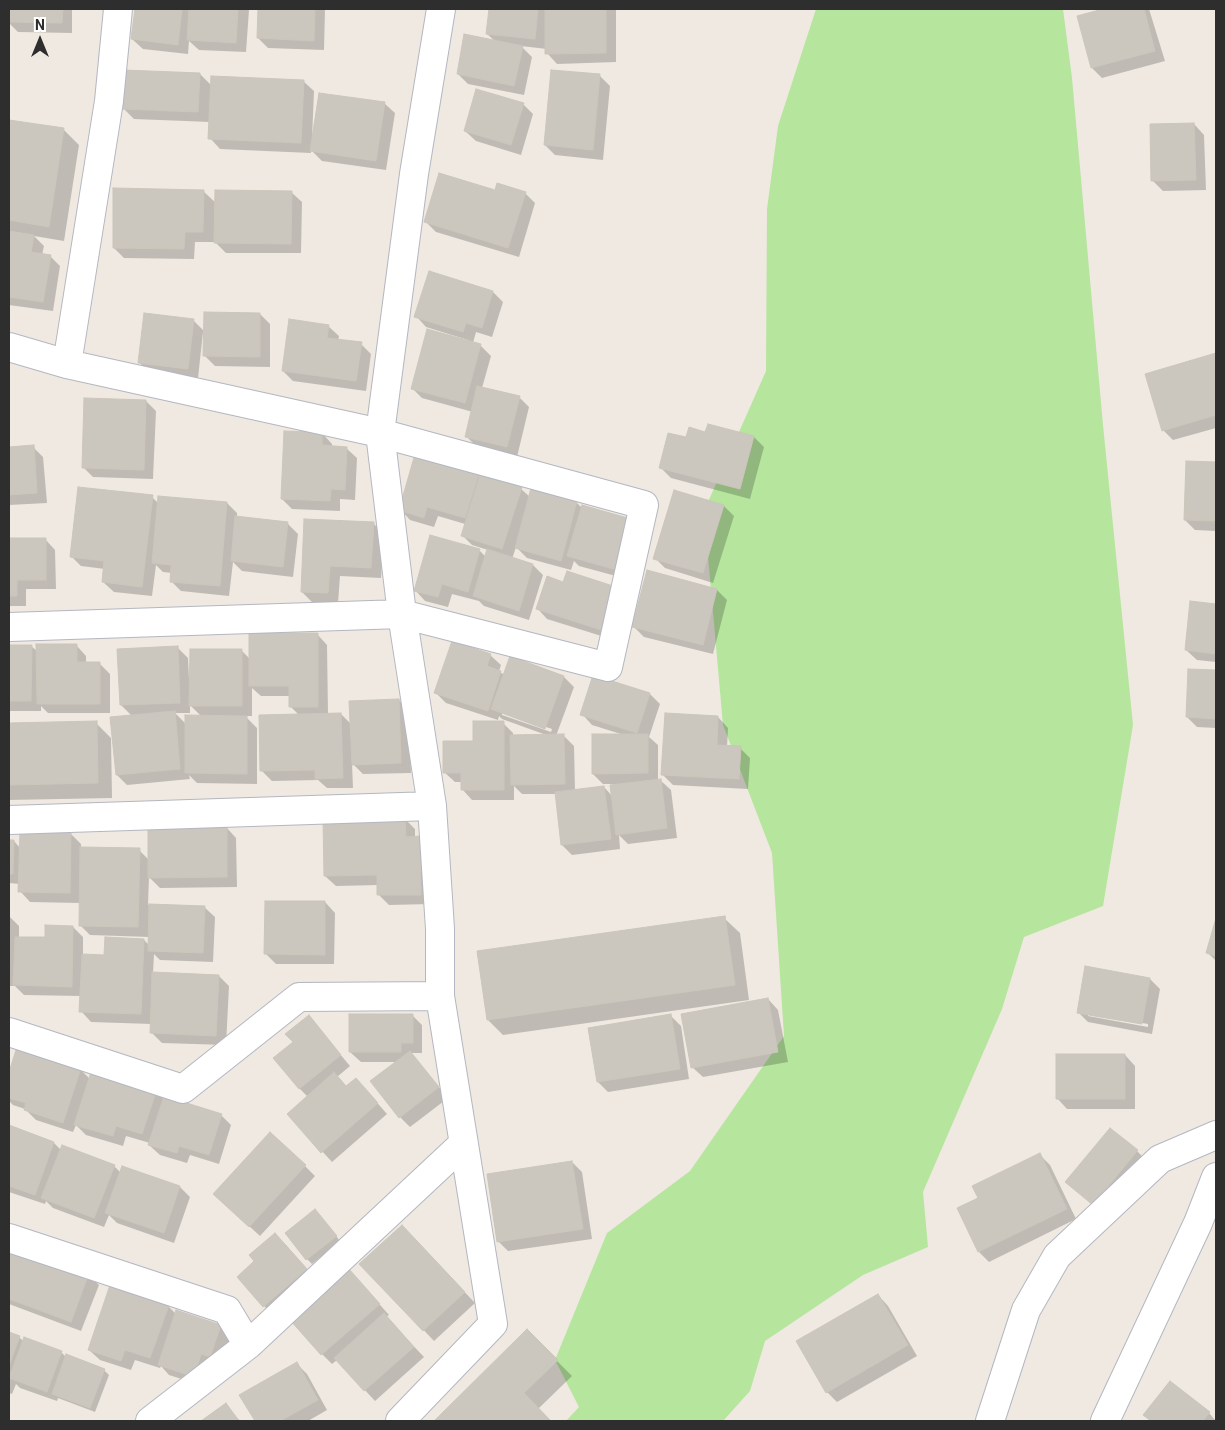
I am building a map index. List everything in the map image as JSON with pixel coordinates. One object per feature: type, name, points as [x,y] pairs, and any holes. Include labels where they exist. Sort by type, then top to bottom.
[{"type":"street","points":[[67,364],[109,101],[118,9]]},
{"type":"street","points":[[400,1421],[493,1324],[440,996],[440,930],[432,806],[402,614],[380,433],[414,174],[441,9]]},
{"type":"street","points":[[9,347],[67,364],[380,433],[644,504],[608,667],[402,614],[9,627]]},
{"type":"street","points":[[9,820],[432,806]]},
{"type":"street","points":[[9,1032],[183,1089],[299,997],[440,996]]},
{"type":"street","points":[[990,1421],[1026,1310],[1057,1256],[1160,1159],[1216,1135]]},
{"type":"street","points":[[150,1421],[248,1344],[463,1144]]},
{"type":"street","points":[[1105,1421],[1198,1223],[1216,1177]]},
{"type":"street","points":[[9,1238],[227,1310],[248,1344]]},
{"type":"green space","points":[[816,9],[1063,9],[1072,78],[1103,425],[1133,725],[1103,906],[1024,937],[1002,1009],[923,1192],[928,1247],[863,1275],[765,1341],[750,1391],[723,1421],[566,1421],[579,1407],[555,1360],[607,1233],[690,1171],[784,1036],[772,853],[723,725],[704,511],[766,371],[767,209],[778,126]]},
{"type":"building","points":[[9,9],[63,9],[62,23],[9,22]]},
{"type":"building","points":[[135,9],[182,9],[178,45],[131,39]]},
{"type":"building","points":[[189,9],[238,9],[236,43],[187,40]]},
{"type":"building","points":[[258,9],[315,9],[314,41],[257,38]]},
{"type":"building","points":[[489,9],[538,9],[535,39],[486,34]]},
{"type":"building","points":[[545,9],[606,9],[606,53],[545,54]]},
{"type":"building","points":[[1103,9],[1144,9],[1155,51],[1091,68],[1077,16]]},
{"type":"building","points":[[464,34],[523,46],[514,86],[457,74]]},
{"type":"building","points":[[124,70],[200,73],[198,112],[122,109]]},
{"type":"building","points":[[551,70],[600,74],[593,150],[544,145]]},
{"type":"building","points":[[211,76],[304,80],[301,143],[208,139]]},
{"type":"building","points":[[476,89],[524,103],[511,145],[464,131]]},
{"type":"building","points":[[319,93],[385,102],[376,161],[310,151]]},
{"type":"building","points":[[9,120],[64,128],[49,227],[9,220]]},
{"type":"building","points":[[1194,123],[1196,180],[1151,181],[1150,124]]},
{"type":"building","points":[[439,173],[495,190],[497,183],[526,192],[508,248],[424,222]]},
{"type":"building","points":[[113,188],[204,190],[203,232],[185,232],[184,249],[113,248]]},
{"type":"building","points":[[215,190],[292,191],[291,244],[214,243]]},
{"type":"building","points":[[9,231],[34,235],[31,252],[51,255],[43,302],[9,297]]},
{"type":"building","points":[[429,271],[493,291],[482,328],[466,323],[463,332],[414,317]]},
{"type":"building","points":[[204,312],[260,313],[260,357],[203,356]]},
{"type":"building","points":[[144,313],[194,319],[188,369],[138,363]]},
{"type":"building","points":[[289,319],[329,325],[327,338],[362,342],[356,381],[282,371]]},
{"type":"building","points":[[427,329],[481,344],[465,403],[411,389]]},
{"type":"building","points":[[1216,353],[1216,415],[1162,431],[1145,374]]},
{"type":"building","points":[[477,386],[520,396],[507,447],[465,437]]},
{"type":"building","points":[[84,398],[146,400],[144,470],[82,468]]},
{"type":"building","points":[[708,424],[754,436],[740,489],[659,468],[668,433],[686,437],[689,427],[705,432]]},
{"type":"building","points":[[284,431],[322,432],[322,445],[347,447],[345,490],[331,489],[330,501],[281,499]]},
{"type":"building","points":[[34,445],[37,493],[9,495],[9,447]]},
{"type":"building","points":[[415,454],[479,473],[465,518],[427,507],[424,518],[399,510]]},
{"type":"building","points":[[1186,461],[1216,462],[1216,521],[1184,520]]},
{"type":"building","points":[[480,475],[522,487],[502,549],[461,536]]},
{"type":"building","points":[[78,487],[153,495],[142,587],[102,582],[104,561],[70,557]]},
{"type":"building","points":[[531,488],[577,501],[561,561],[515,548]]},
{"type":"building","points":[[674,490],[724,505],[703,573],[653,559]]},
{"type":"building","points":[[158,496],[227,502],[220,586],[170,582],[171,565],[152,563]]},
{"type":"building","points":[[582,505],[631,519],[617,570],[567,556]]},
{"type":"building","points":[[235,516],[288,522],[283,567],[231,561]]},
{"type":"building","points":[[304,519],[374,522],[371,568],[330,566],[328,593],[301,592]]},
{"type":"building","points":[[430,535],[480,549],[468,592],[442,584],[438,597],[414,591]]},
{"type":"building","points":[[9,538],[46,538],[46,580],[17,580],[17,596],[9,596]]},
{"type":"building","points":[[487,549],[533,564],[519,611],[473,596]]},
{"type":"building","points":[[647,570],[717,589],[703,645],[632,627]]},
{"type":"building","points":[[567,571],[616,587],[601,630],[536,609],[547,576],[563,582]]},
{"type":"building","points":[[1190,601],[1216,604],[1216,654],[1185,650]]},
{"type":"building","points":[[249,633],[318,633],[318,707],[289,707],[289,686],[249,686]]},
{"type":"building","points":[[452,641],[491,654],[487,666],[501,671],[488,711],[434,693]]},
{"type":"building","points":[[36,644],[77,644],[77,662],[100,662],[100,704],[37,704]]},
{"type":"building","points":[[9,645],[32,645],[31,701],[9,701]]},
{"type":"building","points":[[178,646],[180,703],[120,705],[117,649]]},
{"type":"building","points":[[190,649],[242,649],[242,706],[189,706]]},
{"type":"building","points":[[510,656],[564,676],[545,729],[491,709]]},
{"type":"building","points":[[1188,669],[1216,670],[1216,719],[1186,717]]},
{"type":"building","points":[[593,675],[650,693],[637,733],[580,715]]},
{"type":"building","points":[[399,699],[401,763],[352,765],[349,701]]},
{"type":"building","points":[[175,711],[180,769],[116,775],[110,717]]},
{"type":"building","points":[[341,713],[343,778],[315,779],[315,770],[260,771],[259,715]]},
{"type":"building","points":[[665,713],[718,716],[717,745],[741,746],[739,779],[661,775]]},
{"type":"building","points":[[185,715],[247,716],[247,774],[185,773]]},
{"type":"building","points":[[97,721],[98,783],[9,785],[9,723]]},
{"type":"building","points":[[473,721],[504,721],[504,790],[461,790],[461,773],[443,773],[443,741],[473,741]]},
{"type":"building","points":[[564,734],[565,784],[511,785],[510,735]]},
{"type":"building","points":[[592,734],[648,734],[648,773],[592,774]]},
{"type":"building","points":[[661,779],[667,828],[616,835],[610,785]]},
{"type":"building","points":[[604,786],[611,839],[561,845],[555,792]]},
{"type":"building","points":[[405,817],[406,837],[420,836],[421,895],[377,895],[377,875],[324,876],[323,819]]},
{"type":"building","points":[[227,826],[227,877],[148,878],[148,827]]},
{"type":"building","points":[[20,832],[71,833],[70,893],[18,892]]},
{"type":"building","points":[[9,840],[14,840],[13,874],[9,874]]},
{"type":"building","points":[[80,847],[140,848],[138,927],[79,926]]},
{"type":"building","points":[[265,901],[325,901],[325,955],[264,954]]},
{"type":"building","points":[[149,904],[205,906],[203,953],[148,951]]},
{"type":"building","points":[[725,916],[735,985],[487,1020],[477,951]]},
{"type":"building","points":[[1216,918],[1216,956],[1206,953]]},
{"type":"building","points":[[45,925],[73,926],[72,987],[13,985],[15,937],[45,937]]},
{"type":"building","points":[[105,937],[144,939],[141,1014],[79,1012],[82,954],[104,955]]},
{"type":"building","points":[[1085,966],[1150,978],[1142,1024],[1077,1013]]},
{"type":"building","points":[[152,972],[219,975],[216,1036],[150,1033]]},
{"type":"building","points":[[768,998],[778,1052],[691,1068],[681,1014]]},
{"type":"building","points":[[349,1014],[413,1014],[413,1043],[401,1043],[401,1052],[349,1052]]},
{"type":"building","points":[[671,1014],[680,1069],[597,1082],[588,1028]]},
{"type":"building","points":[[309,1015],[341,1055],[299,1089],[273,1058],[293,1042],[285,1034]]},
{"type":"building","points":[[17,1047],[81,1068],[63,1123],[24,1110],[26,1103],[9,1098],[9,1072]]},
{"type":"building","points":[[410,1051],[439,1087],[399,1118],[370,1081]]},
{"type":"building","points":[[1056,1054],[1125,1054],[1125,1099],[1056,1099]]},
{"type":"building","points":[[92,1069],[157,1089],[142,1134],[116,1126],[113,1136],[74,1125]]},
{"type":"building","points":[[334,1072],[346,1086],[356,1078],[378,1103],[321,1153],[287,1114]]},
{"type":"building","points":[[164,1096],[222,1114],[209,1155],[179,1146],[177,1153],[148,1145]]},
{"type":"building","points":[[9,1125],[54,1142],[35,1195],[9,1186]]},
{"type":"building","points":[[1110,1128],[1138,1150],[1093,1205],[1065,1182]]},
{"type":"building","points":[[270,1132],[306,1165],[249,1227],[213,1194]]},
{"type":"building","points":[[62,1145],[115,1165],[94,1218],[41,1198]]},
{"type":"building","points":[[1040,1153],[1067,1209],[978,1252],[957,1208],[978,1198],[972,1186]]},
{"type":"building","points":[[572,1161],[583,1229],[497,1242],[487,1174]]},
{"type":"building","points":[[122,1166],[180,1186],[164,1233],[105,1213]]},
{"type":"building","points":[[315,1209],[337,1236],[306,1260],[285,1233]]},
{"type":"building","points":[[402,1225],[465,1292],[423,1331],[359,1264]]},
{"type":"building","points":[[275,1233],[307,1269],[263,1307],[237,1277],[254,1261],[249,1255]]},
{"type":"building","points":[[9,1252],[89,1273],[71,1322],[9,1299]]},
{"type":"building","points":[[349,1269],[380,1304],[321,1355],[290,1320]]},
{"type":"building","points":[[110,1285],[169,1305],[150,1358],[125,1350],[121,1361],[88,1350]]},
{"type":"building","points":[[878,1294],[908,1345],[826,1393],[796,1341]]},
{"type":"building","points":[[176,1310],[221,1325],[210,1357],[201,1354],[194,1377],[158,1365]]},
{"type":"building","points":[[384,1313],[414,1347],[364,1391],[334,1358]]},
{"type":"building","points":[[527,1329],[558,1360],[524,1393],[551,1421],[434,1421]]},
{"type":"building","points":[[9,1332],[20,1336],[9,1366]]},
{"type":"building","points":[[24,1337],[62,1351],[47,1392],[9,1378]]},
{"type":"building","points":[[66,1354],[105,1369],[90,1408],[52,1394]]},
{"type":"building","points":[[297,1362],[318,1400],[280,1421],[255,1421],[239,1395]]},
{"type":"building","points":[[1170,1381],[1210,1412],[1203,1421],[1151,1421],[1143,1415]]},
{"type":"building","points":[[226,1403],[239,1421],[201,1421]]}]
